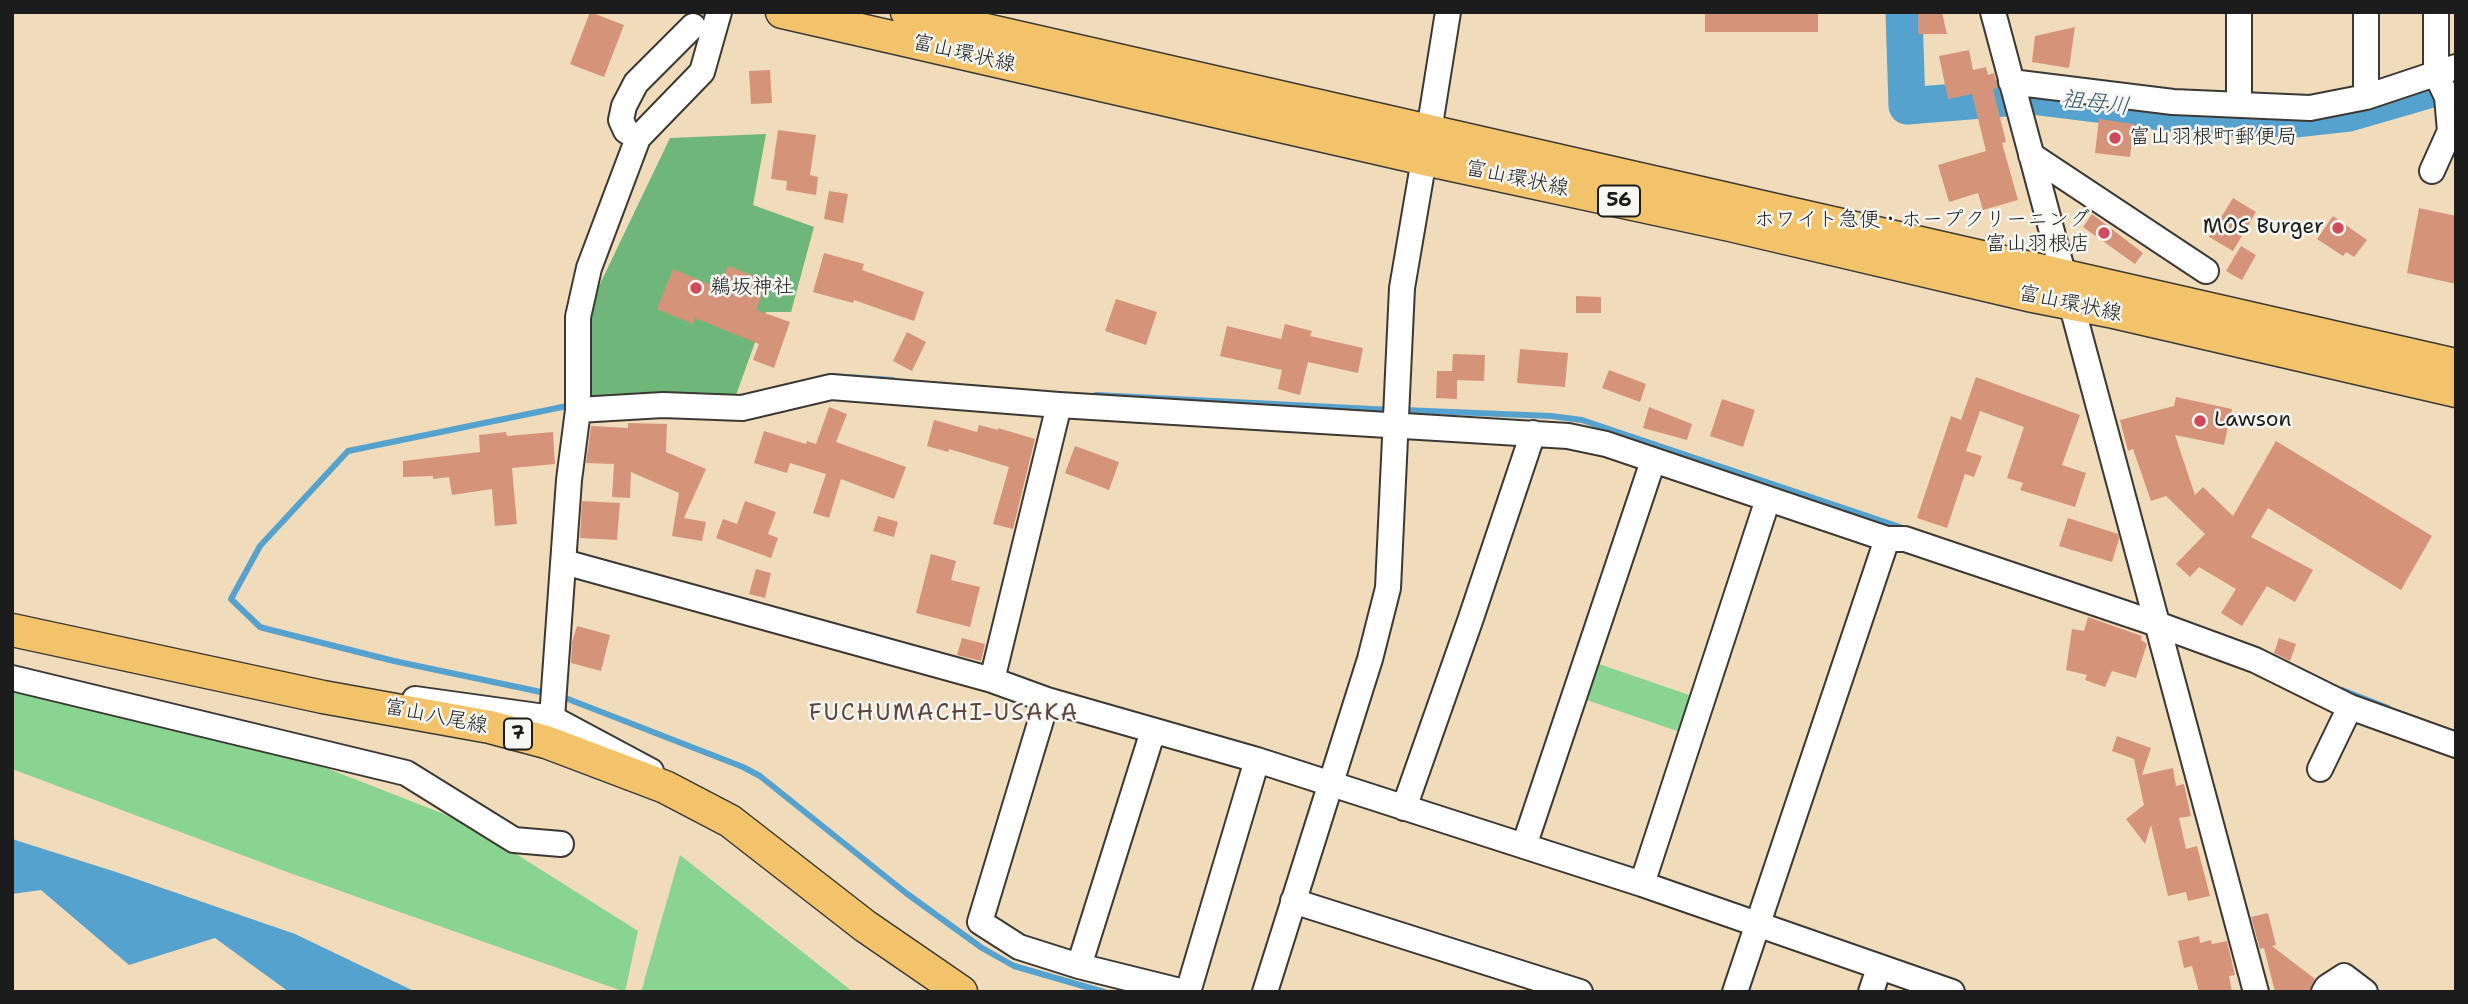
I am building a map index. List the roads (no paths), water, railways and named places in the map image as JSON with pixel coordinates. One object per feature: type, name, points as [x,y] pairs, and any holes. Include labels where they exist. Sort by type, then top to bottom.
[{"type":"main road","name":"富山環状線","points":[[782,12],[2064,274],[2456,365]]},
{"type":"main road","name":"富山環状線","points":[[907,12],[1730,225],[2456,391]]},
{"type":"main road","name":"富山八尾線","points":[[12,630],[323,697],[490,727],[546,742],[665,787],[730,821],[865,926],[961,992]]},
{"type":"street","points":[[552,718],[569,480],[578,405],[578,317],[589,268],[638,138],[702,72],[719,12]]},
{"type":"street","points":[[1265,992],[1370,659],[1388,588],[1402,288],[1448,12]]},
{"type":"street","points":[[1993,12],[2256,992]]},
{"type":"street","points":[[2239,12],[2239,105]]},
{"type":"street","points":[[2366,12],[2366,97]]},
{"type":"street","points":[[2432,171],[2450,131],[2446,70],[2436,12]]},
{"type":"street","points":[[638,138],[626,131],[621,120],[624,106],[636,83],[693,26]]},
{"type":"street","points":[[2011,82],[2173,102],[2310,108],[2366,97],[2446,70]]},
{"type":"street","points":[[2031,155],[2206,271]]},
{"type":"street","points":[[578,405],[742,408],[831,387],[1059,405],[1568,436],[1593,441],[1887,539],[1905,539],[2157,624],[2255,660],[2350,707],[2456,745]]},
{"type":"street","points":[[992,680],[1059,405]]},
{"type":"street","points":[[1404,808],[1533,433]]},
{"type":"street","points":[[1524,846],[1653,461]]},
{"type":"street","points":[[1642,884],[1768,499]]},
{"type":"street","points":[[1735,992],[1887,539]]},
{"type":"street","points":[[564,562],[992,680],[1046,700],[1257,760],[1642,884],[1952,992]]},
{"type":"street","points":[[12,678],[406,773],[514,840],[561,844]]},
{"type":"street","points":[[323,697],[381,695],[552,718],[680,787],[730,821]]},
{"type":"street","points":[[1046,700],[980,922],[1019,947],[1079,966],[1186,992],[1257,760]]},
{"type":"street","points":[[2320,769],[2350,707]]},
{"type":"street","points":[[1079,966],[1153,731]]},
{"type":"street","points":[[1293,901],[1580,992]]},
{"type":"street","points":[[1871,992],[1879,968]]},
{"type":"street","points":[[2324,992],[2344,976],[2365,992]]},
{"type":"water","points":[[12,839],[295,934],[416,992],[289,992],[215,938],[129,965],[41,890],[12,894]]},
{"type":"waterway","name":"祖母川","points":[[1904,12],[1907,106],[2031,96],[2201,117],[2295,119],[2349,113],[2456,82]]},
{"type":"waterway","points":[[830,376],[893,380]]},
{"type":"waterway","points":[[1096,395],[1392,410]]},
{"type":"waterway","points":[[541,692],[394,661],[260,627],[231,599],[260,546],[348,451],[572,405]]},
{"type":"waterway","points":[[1403,410],[1551,416],[1582,420],[1906,529]]},
{"type":"waterway","points":[[2342,690],[2388,708]]},
{"type":"waterway","points":[[568,699],[760,776],[906,893],[982,948],[1014,966],[1104,992]]},
{"type":"tunnel","points":[[693,26],[706,12]]},
{"type":"place","name":"富山羽根町郵便局","points":[[2115,138]]},
{"type":"place","name":"MOS Burger","points":[[2338,228]]},
{"type":"place","name":"ホワイト急便・ホープクリーニング 富山羽根店","points":[[2104,233]]},
{"type":"place","name":"鵜坂神社","points":[[696,288]]},
{"type":"place","name":"Lawson","points":[[2200,421]]},
{"type":"district","name":"FUCHUMACHI-USAKA","points":[[944,714]]}]
